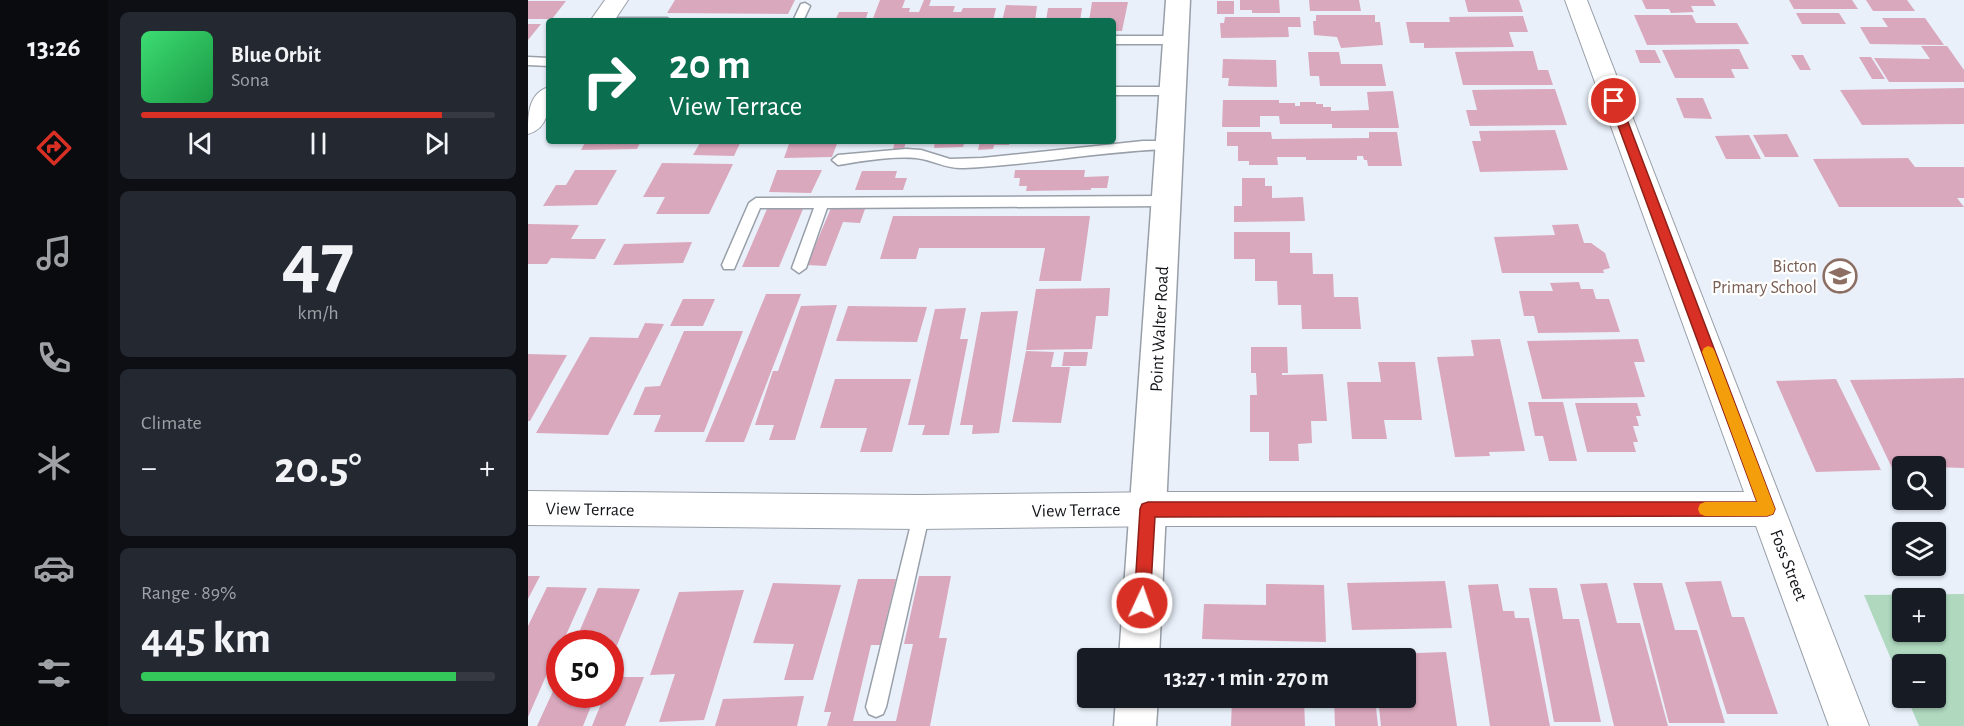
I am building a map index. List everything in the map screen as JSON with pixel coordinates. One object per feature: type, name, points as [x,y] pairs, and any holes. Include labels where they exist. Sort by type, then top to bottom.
[{"type":"main road","name":"Point Walter Road","points":[[1140,648],[1178,0]]},
{"type":"main road","points":[[1135,726],[1136,708]]},
{"type":"street","points":[[604,18],[617,0]]},
{"type":"street","name":"Foss Street","points":[[1576,0],[1849,726]]},
{"type":"street","points":[[528,125],[546,99]]},
{"type":"street","name":"View Terrace","points":[[528,508],[922,512],[1148,509],[1767,509]]},
{"type":"lane","points":[[799,18],[805,6]]},
{"type":"lane","points":[[1116,40],[1176,40]]},
{"type":"lane","points":[[528,61],[546,62]]},
{"type":"lane","points":[[1116,91],[1173,91]]},
{"type":"lane","points":[[838,159],[917,154],[953,165],[1088,153],[1135,145],[1170,145]]},
{"type":"lane","points":[[729,265],[756,203],[1166,201]]},
{"type":"lane","points":[[799,268],[822,203]]},
{"type":"lane","points":[[876,707],[922,512]]},
{"type":"green space","points":[[1946,594],[1964,594],[1964,726],[1919,726],[1911,708],[1946,708],[1946,654],[1892,654],[1892,661],[1864,595],[1892,595],[1892,642],[1946,642]]},
{"type":"building","points":[[675,0],[795,0],[788,14],[667,13]]},
{"type":"building","points":[[880,0],[905,0],[902,8],[910,8],[909,12],[919,12],[924,0],[931,0],[929,6],[955,6],[953,12],[961,12],[963,8],[996,8],[994,18],[873,18]]},
{"type":"building","points":[[1240,0],[1279,0],[1280,13],[1252,13],[1252,10],[1240,10]]},
{"type":"building","points":[[1309,0],[1359,0],[1361,11],[1310,11]]},
{"type":"building","points":[[1465,0],[1519,0],[1523,12],[1468,12]]},
{"type":"building","points":[[1642,0],[1713,0],[1716,6],[1691,6],[1694,12],[1671,13],[1669,9],[1646,9]]},
{"type":"building","points":[[1789,0],[1852,0],[1858,9],[1794,9]]},
{"type":"building","points":[[1866,0],[1907,0],[1915,11],[1873,11]]},
{"type":"building","points":[[528,1],[566,1],[553,18],[528,19]]},
{"type":"building","points":[[1217,1],[1234,1],[1234,14],[1217,14]]},
{"type":"building","points":[[1092,2],[1128,2],[1122,31],[1116,31],[1116,18],[1089,18]]},
{"type":"building","points":[[1006,5],[1037,6],[1035,18],[1003,18]]},
{"type":"building","points":[[1048,8],[1082,8],[1080,18],[1046,18]]},
{"type":"building","points":[[839,12],[868,12],[866,18],[836,18]]},
{"type":"building","points":[[1796,13],[1839,13],[1846,24],[1802,24]]},
{"type":"building","points":[[1316,15],[1375,15],[1375,22],[1380,22],[1383,45],[1341,48],[1337,37],[1314,35],[1313,21],[1316,21]]},
{"type":"building","points":[[1634,15],[1692,15],[1696,23],[1737,23],[1749,44],[1647,45]]},
{"type":"building","points":[[1523,16],[1528,32],[1509,32],[1514,47],[1424,48],[1424,43],[1410,43],[1406,22],[1450,22],[1449,17]]},
{"type":"building","points":[[1225,17],[1300,17],[1301,27],[1288,27],[1289,37],[1221,38],[1220,23],[1224,23]]},
{"type":"building","points":[[1882,18],[1925,18],[1944,45],[1870,44],[1860,27],[1888,27]]},
{"type":"building","points":[[528,24],[541,24],[528,40]]},
{"type":"building","points":[[1921,46],[1947,46],[1964,70],[1964,82],[1889,82],[1874,58],[1930,59]]},
{"type":"building","points":[[1739,49],[1749,69],[1731,69],[1735,78],[1675,78],[1662,50]]},
{"type":"building","points":[[1635,50],[1655,50],[1661,63],[1640,63]]},
{"type":"building","points":[[1533,51],[1538,70],[1548,70],[1553,85],[1463,85],[1455,52]]},
{"type":"building","points":[[1308,52],[1339,52],[1341,64],[1382,64],[1386,86],[1320,86],[1319,76],[1310,76]]},
{"type":"building","points":[[1791,55],[1803,55],[1811,70],[1800,70]]},
{"type":"building","points":[[1859,57],[1871,57],[1885,79],[1872,79]]},
{"type":"building","points":[[1223,59],[1276,60],[1277,87],[1228,86],[1229,78],[1222,78]]},
{"type":"building","points":[[1964,88],[1964,124],[1862,125],[1840,90]]},
{"type":"building","points":[[1555,89],[1567,125],[1470,126],[1466,110],[1477,110],[1472,90]]},
{"type":"building","points":[[1393,91],[1399,128],[1332,128],[1332,124],[1280,124],[1279,116],[1260,116],[1260,127],[1222,127],[1223,100],[1279,100],[1279,103],[1295,103],[1295,106],[1300,106],[1300,102],[1316,102],[1316,104],[1323,104],[1323,107],[1331,107],[1331,111],[1369,110],[1367,92]]},
{"type":"building","points":[[1676,98],[1703,98],[1712,119],[1684,118]]},
{"type":"building","points":[[1555,130],[1568,170],[1480,172],[1472,141],[1481,141],[1479,131]]},
{"type":"building","points":[[1227,132],[1271,132],[1272,139],[1369,138],[1369,132],[1397,132],[1402,166],[1368,166],[1363,156],[1357,156],[1357,160],[1306,160],[1306,157],[1277,157],[1278,165],[1249,165],[1249,161],[1238,161],[1238,146],[1227,146]]},
{"type":"building","points":[[1787,134],[1799,157],[1765,157],[1753,135]]},
{"type":"building","points":[[1749,135],[1761,159],[1726,159],[1715,136]]},
{"type":"building","points":[[584,144],[640,144],[637,149],[581,150]]},
{"type":"building","points":[[699,144],[740,144],[734,156],[693,155]]},
{"type":"building","points":[[789,144],[837,144],[832,157],[784,158]]},
{"type":"building","points":[[894,144],[905,144],[904,149],[893,149]]},
{"type":"building","points":[[935,144],[964,144],[963,147],[934,148]]},
{"type":"building","points":[[979,144],[1009,144],[994,145],[993,149],[978,150]]},
{"type":"building","points":[[1908,158],[1915,167],[1964,167],[1964,198],[1957,198],[1964,207],[1839,207],[1813,159]]},
{"type":"building","points":[[662,163],[733,164],[709,214],[656,214],[665,197],[643,197]]},
{"type":"building","points":[[575,170],[617,170],[597,205],[543,206],[556,185],[566,185]]},
{"type":"building","points":[[777,170],[822,170],[811,193],[769,192]]},
{"type":"building","points":[[1015,170],[1085,170],[1084,177],[1109,176],[1107,188],[1026,191],[1027,186],[1019,186],[1020,178],[1014,178]]},
{"type":"building","points":[[862,171],[897,171],[895,178],[907,178],[903,190],[855,190]]},
{"type":"building","points":[[1242,178],[1265,178],[1265,186],[1272,186],[1272,198],[1303,197],[1305,221],[1234,222],[1234,206],[1242,206]]},
{"type":"building","points":[[831,208],[865,209],[860,223],[843,222],[826,266],[807,265]]},
{"type":"building","points":[[767,209],[803,209],[779,267],[742,267]]},
{"type":"building","points":[[893,216],[1090,216],[1081,281],[1039,281],[1045,248],[919,248],[916,259],[880,259]]},
{"type":"building","points":[[528,224],[579,225],[571,239],[606,239],[595,259],[551,258],[547,264],[528,264]]},
{"type":"building","points":[[1578,224],[1584,243],[1591,243],[1605,253],[1610,268],[1603,270],[1604,273],[1502,273],[1494,237],[1555,235],[1552,225]]},
{"type":"building","points":[[1234,232],[1290,232],[1290,253],[1312,253],[1313,274],[1333,274],[1334,297],[1358,297],[1361,329],[1302,329],[1301,305],[1278,305],[1277,281],[1255,281],[1255,259],[1234,259]]},
{"type":"building","points":[[692,242],[683,263],[613,265],[624,244]]},
{"type":"building","points":[[1579,282],[1581,289],[1593,289],[1596,299],[1609,299],[1620,332],[1538,333],[1534,316],[1524,316],[1519,291],[1553,291],[1550,283]]},
{"type":"building","points":[[1110,288],[1108,316],[1096,316],[1092,349],[1026,350],[1036,289]]},
{"type":"building","points":[[766,294],[801,294],[744,442],[705,442]]},
{"type":"building","points":[[683,299],[715,299],[703,326],[670,326]]},
{"type":"building","points":[[837,305],[795,440],[769,440],[774,425],[755,425],[773,371],[778,371],[801,306]]},
{"type":"building","points":[[848,306],[927,307],[917,342],[836,341]]},
{"type":"building","points":[[966,308],[960,339],[968,339],[949,435],[922,435],[925,425],[908,425],[935,309]]},
{"type":"building","points":[[1018,311],[999,433],[972,434],[973,425],[960,425],[981,312]]},
{"type":"building","points":[[645,323],[664,324],[608,435],[536,433],[590,337],[638,338]]},
{"type":"building","points":[[684,331],[743,331],[704,432],[654,432],[661,415],[633,415],[645,387],[660,386]]},
{"type":"building","points":[[1500,339],[1525,451],[1489,452],[1490,456],[1455,457],[1437,357],[1474,356],[1471,340]]},
{"type":"building","points":[[1638,339],[1645,362],[1634,362],[1645,397],[1542,399],[1527,341]]},
{"type":"building","points":[[1251,347],[1287,347],[1288,373],[1282,373],[1282,375],[1323,374],[1327,421],[1311,421],[1312,443],[1298,444],[1299,461],[1269,461],[1269,432],[1250,432],[1250,395],[1257,395],[1256,373],[1251,373]]},
{"type":"building","points":[[1026,351],[1054,352],[1051,367],[1070,367],[1061,423],[1012,422]]},
{"type":"building","points":[[1064,352],[1088,352],[1086,366],[1062,366]]},
{"type":"building","points":[[528,354],[567,355],[530,421],[528,421]]},
{"type":"building","points":[[1378,362],[1415,362],[1422,420],[1384,420],[1387,439],[1352,439],[1347,382],[1381,382]]},
{"type":"building","points":[[1964,378],[1964,468],[1946,467],[1946,456],[1892,456],[1892,468],[1850,380]]},
{"type":"building","points":[[835,379],[911,379],[892,452],[860,452],[867,428],[820,428]]},
{"type":"building","points":[[1836,379],[1881,470],[1816,472],[1776,381]]},
{"type":"building","points":[[1528,402],[1563,402],[1577,461],[1549,461],[1543,436],[1535,436]]},
{"type":"building","points":[[1575,403],[1637,403],[1641,416],[1636,416],[1639,426],[1633,426],[1638,442],[1633,442],[1636,452],[1587,452]]},
{"type":"building","points":[[528,576],[540,576],[528,599]]},
{"type":"building","points":[[919,576],[951,576],[939,638],[947,638],[930,726],[827,726],[831,712],[824,712],[858,579],[896,579],[880,645],[871,645],[853,721],[896,721],[913,644],[904,644]]},
{"type":"building","points":[[1445,581],[1452,628],[1352,630],[1347,583]]},
{"type":"building","points":[[1721,581],[1732,617],[1744,617],[1778,714],[1727,714],[1685,582]]},
{"type":"building","points":[[773,583],[841,585],[813,680],[784,680],[794,644],[753,643]]},
{"type":"building","points":[[1607,583],[1617,623],[1640,623],[1668,726],[1614,726],[1580,584]]},
{"type":"building","points":[[1633,583],[1662,583],[1675,630],[1697,630],[1725,723],[1669,723]]},
{"type":"building","points":[[1266,584],[1324,585],[1326,642],[1202,639],[1204,604],[1266,605]]},
{"type":"building","points":[[1498,584],[1503,611],[1514,611],[1515,618],[1529,618],[1550,726],[1490,726],[1468,585]]},
{"type":"building","points":[[547,587],[587,588],[568,630],[546,630],[546,676],[528,717],[528,626]]},
{"type":"building","points":[[598,588],[640,589],[623,630],[580,630]]},
{"type":"building","points":[[1529,588],[1557,588],[1563,619],[1579,619],[1601,722],[1554,722]]},
{"type":"building","points":[[744,590],[704,720],[659,722],[675,674],[650,675],[679,592]]},
{"type":"building","points":[[1446,652],[1457,726],[1381,726],[1379,708],[1416,708],[1416,653]]},
{"type":"building","points":[[624,677],[644,677],[625,726],[592,726],[599,708],[624,708]]},
{"type":"building","points":[[804,696],[797,726],[715,726],[723,699]]},
{"type":"building","points":[[546,706],[590,708],[583,726],[537,726]]},
{"type":"building","points":[[1232,708],[1304,708],[1305,726],[1231,726]]},
{"type":"building","points":[[1334,708],[1376,708],[1378,726],[1335,726]]},
{"type":"slow traffic","points":[[1705,509],[1767,509],[1708,352]]},
{"type":"place","name":"Bicton Primary School","points":[[1840,276]]},
{"type":"route","points":[[1142,603],[1148,509],[1767,509],[1614,101]]}]
